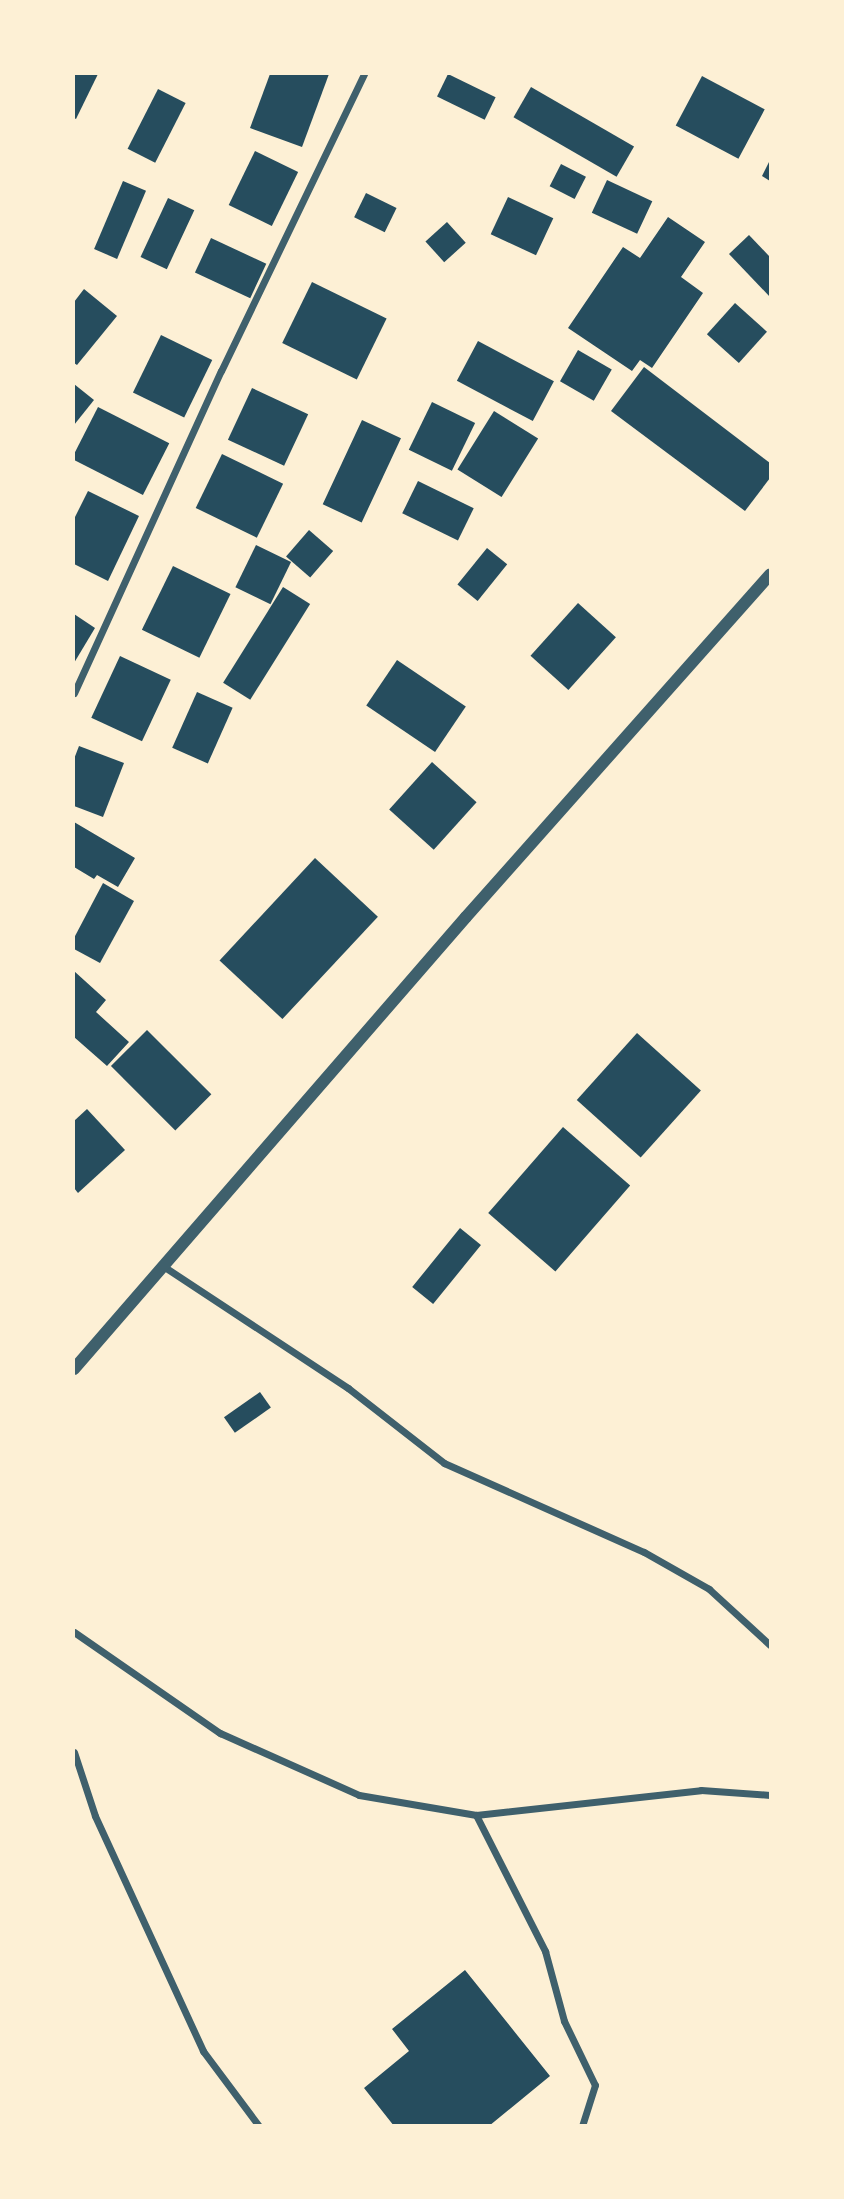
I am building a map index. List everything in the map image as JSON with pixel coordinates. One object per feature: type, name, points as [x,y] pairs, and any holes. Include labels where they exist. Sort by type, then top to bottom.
[{"type":"street","points":[[74,693],[221,371],[365,74]]},
{"type":"street","points":[[74,1369],[162,1265],[771,573]]},
{"type":"street","points":[[162,1265],[348,1388],[444,1463],[655,1558],[709,1589],[771,1645]]},
{"type":"street","points":[[74,1633],[220,1733],[359,1795],[476,1815],[701,1790],[771,1795]]},
{"type":"street","points":[[74,1752],[95,1816],[203,2051],[259,2126]]},
{"type":"street","points":[[476,1815],[545,1951],[564,2021],[595,2085],[582,2126]]},
{"type":"building","points":[[74,74],[98,74],[76,119],[74,118]]},
{"type":"building","points":[[270,74],[329,74],[302,147],[250,128]]},
{"type":"building","points":[[448,74],[496,97],[485,120],[437,96]]},
{"type":"building","points":[[702,76],[765,109],[738,159],[676,125]]},
{"type":"building","points":[[531,87],[634,146],[617,177],[514,117]]},
{"type":"building","points":[[158,89],[186,103],[155,163],[128,149]]},
{"type":"building","points":[[255,151],[298,172],[272,226],[229,205]]},
{"type":"building","points":[[770,160],[770,181],[762,176]]},
{"type":"building","points":[[561,164],[586,177],[575,199],[550,186]]},
{"type":"building","points":[[607,180],[652,201],[637,234],[592,213]]},
{"type":"building","points":[[123,181],[146,191],[117,259],[94,249]]},
{"type":"building","points":[[366,193],[397,208],[385,232],[354,217]]},
{"type":"building","points":[[508,197],[553,218],[536,255],[491,234]]},
{"type":"building","points":[[168,198],[194,210],[167,269],[141,257]]},
{"type":"building","points":[[668,217],[705,242],[681,277],[703,293],[652,368],[640,360],[632,371],[568,328],[623,247],[640,258]]},
{"type":"building","points":[[447,222],[466,243],[444,262],[425,241]]},
{"type":"building","points":[[749,235],[770,257],[770,297],[729,254]]},
{"type":"building","points":[[211,238],[266,264],[250,298],[195,272]]},
{"type":"building","points":[[312,282],[387,318],[357,380],[282,343]]},
{"type":"building","points":[[84,289],[117,316],[77,365],[74,363],[74,302]]},
{"type":"building","points":[[735,303],[767,332],[739,363],[707,334]]},
{"type":"building","points":[[161,335],[212,360],[184,418],[133,393]]},
{"type":"building","points":[[478,341],[554,381],[533,421],[457,381]]},
{"type":"building","points":[[578,350],[612,370],[594,401],[560,381]]},
{"type":"building","points":[[644,367],[770,463],[770,478],[745,511],[611,411]]},
{"type":"building","points":[[74,384],[94,400],[74,425]]},
{"type":"building","points":[[252,388],[308,414],[284,466],[228,440]]},
{"type":"building","points":[[432,402],[475,423],[452,471],[409,450]]},
{"type":"building","points":[[98,407],[169,443],[143,495],[74,460],[74,454]]},
{"type":"building","points":[[494,411],[538,439],[502,497],[457,470]]},
{"type":"building","points":[[362,420],[401,438],[362,522],[323,504]]},
{"type":"building","points":[[222,454],[283,484],[257,538],[196,508]]},
{"type":"building","points":[[418,481],[474,508],[458,541],[402,513]]},
{"type":"building","points":[[88,491],[139,516],[108,581],[74,564],[74,519]]},
{"type":"building","points":[[309,530],[333,551],[310,577],[286,556]]},
{"type":"building","points":[[256,545],[291,562],[270,604],[235,587]]},
{"type":"building","points":[[487,548],[507,564],[478,601],[457,585]]},
{"type":"building","points":[[173,566],[231,594],[199,658],[142,630]]},
{"type":"building","points":[[283,587],[310,604],[250,700],[223,683]]},
{"type":"building","points":[[578,603],[616,637],[568,690],[530,656]]},
{"type":"building","points":[[74,614],[95,628],[74,663]]},
{"type":"building","points":[[120,656],[171,680],[142,741],[91,718]]},
{"type":"building","points":[[397,660],[466,706],[435,752],[366,706]]},
{"type":"building","points":[[197,692],[233,708],[208,764],[172,748]]},
{"type":"building","points":[[79,746],[124,763],[103,817],[74,806],[74,759]]},
{"type":"building","points":[[432,762],[477,802],[434,850],[389,810]]},
{"type":"building","points":[[74,822],[135,858],[118,887],[97,875],[94,879],[74,867]]},
{"type":"building","points":[[315,858],[378,917],[282,1019],[220,960]]},
{"type":"building","points":[[103,883],[134,901],[100,963],[74,949],[74,938]]},
{"type":"building","points":[[74,971],[106,1000],[96,1012],[129,1042],[107,1066],[74,1037]]},
{"type":"building","points":[[147,1030],[211,1094],[175,1130],[111,1066]]},
{"type":"building","points":[[637,1033],[701,1091],[641,1157],[577,1100]]},
{"type":"building","points":[[87,1109],[125,1150],[78,1193],[74,1188],[74,1121]]},
{"type":"building","points":[[563,1127],[630,1185],[555,1271],[488,1213]]},
{"type":"building","points":[[460,1228],[481,1245],[433,1304],[412,1287]]},
{"type":"building","points":[[260,1392],[271,1408],[235,1433],[224,1417]]},
{"type":"building","points":[[465,1970],[550,2076],[489,2126],[394,2126],[364,2088],[409,2051],[392,2029]]}]
